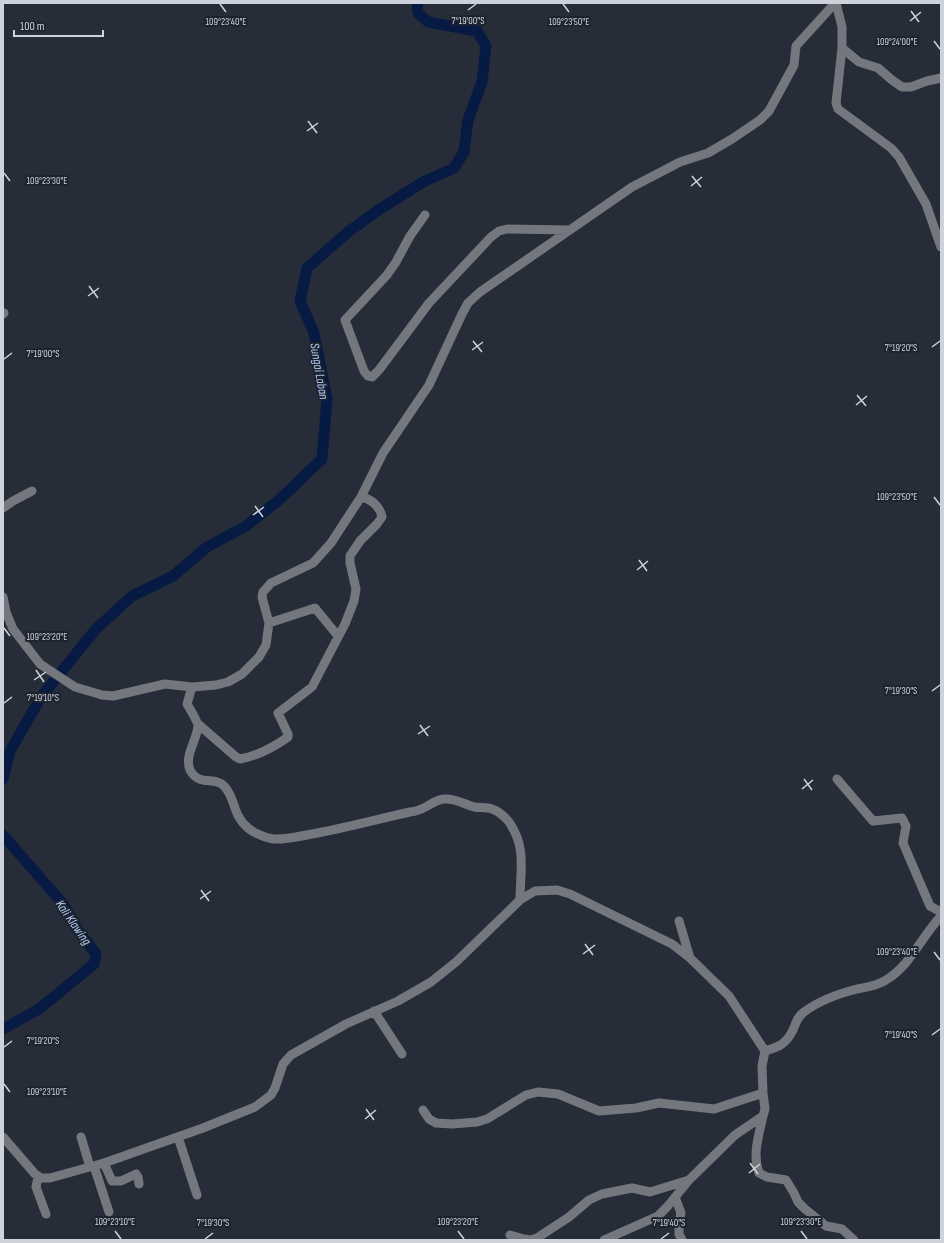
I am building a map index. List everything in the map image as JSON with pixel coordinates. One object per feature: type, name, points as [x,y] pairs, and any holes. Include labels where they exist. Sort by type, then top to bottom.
[{"type":"street","points":[[835,3],[842,27],[839,86],[836,100],[838,110],[891,148],[899,157],[926,204],[941,247]]},
{"type":"street","points":[[3,597],[6,612],[13,629],[33,656],[43,667],[76,687],[102,695],[113,696],[165,684],[192,688],[216,685],[228,682],[242,674],[251,666],[266,646],[269,623],[262,597],[263,592],[271,583],[308,566],[315,561],[331,543],[361,497],[383,453],[429,385],[468,303],[480,292],[632,187],[680,162],[708,153],[760,120],[769,111],[794,65],[796,46],[835,3]]},
{"type":"street","points":[[842,48],[859,62],[878,68],[902,87],[911,87],[941,78]]},
{"type":"street","points":[[425,215],[410,236],[387,275],[345,320],[364,371],[368,376],[372,377],[379,370],[429,303],[491,237],[499,231],[507,229],[570,230]]},
{"type":"street","points":[[3,508],[32,491]]},
{"type":"street","points":[[192,688],[187,704],[198,724],[240,759],[255,755],[281,741],[288,735],[278,713],[312,687],[349,615],[356,593],[356,585],[350,563],[350,556],[360,541],[382,517],[381,512],[368,498],[361,497]]},
{"type":"street","points":[[269,623],[315,608],[338,636]]},
{"type":"street","points":[[198,724],[196,737],[189,758],[190,770],[194,776],[199,779],[217,782],[224,786],[230,794],[236,812],[242,822],[258,834],[274,839],[298,836],[416,812],[444,799],[456,800],[471,806],[493,809],[506,818],[519,842],[521,853],[520,900]]},
{"type":"street","points":[[837,779],[873,821],[902,818],[906,826],[903,843],[930,906],[941,912]]},
{"type":"street","points":[[3,1137],[22,1160],[38,1176],[50,1178],[104,1163],[242,1113],[262,1103],[274,1091],[283,1064],[288,1058],[346,1024],[410,995],[441,974],[520,900],[535,891],[556,890],[570,894],[672,944],[690,958],[729,996],[765,1051],[762,1066],[765,1109],[755,1149],[756,1166],[759,1173],[767,1177],[786,1180],[798,1202],[805,1209],[826,1226],[842,1229],[854,1240]]},
{"type":"street","points":[[765,1051],[779,1047],[786,1041],[799,1016],[822,1000],[841,993],[884,982],[892,976],[910,959],[928,931],[941,916]]},
{"type":"street","points":[[679,921],[690,958]]},
{"type":"street","points":[[374,1011],[402,1054]]},
{"type":"street","points":[[423,1110],[430,1119],[436,1122],[452,1124],[476,1122],[488,1119],[526,1095],[538,1092],[558,1094],[599,1110],[636,1108],[659,1103],[714,1109],[763,1093]]},
{"type":"street","points":[[604,1240],[658,1216],[689,1180],[735,1135],[763,1116]]},
{"type":"street","points":[[81,1137],[109,1212]]},
{"type":"street","points":[[178,1137],[197,1195]]},
{"type":"street","points":[[104,1163],[111,1181],[121,1181],[136,1174],[139,1184]]},
{"type":"street","points":[[38,1176],[36,1183],[37,1190],[46,1214]]},
{"type":"street","points":[[510,1235],[530,1240],[540,1236],[569,1217],[595,1196],[632,1188],[650,1192],[689,1180]]},
{"type":"street","points":[[675,1197],[681,1213],[678,1223],[679,1234],[682,1240]]},
{"type":"waterway","name":"Sungai Laban","points":[[3,779],[10,751],[41,697],[96,629],[132,596],[173,576],[207,547],[246,526],[279,500],[322,459],[327,399],[314,333],[300,301],[307,268],[348,232],[380,209],[423,182],[454,168],[464,152],[468,120],[482,82],[486,46],[477,31],[428,22],[418,13],[417,3]]},
{"type":"waterway","name":"Kali Klawing","points":[[3,835],[64,905],[75,926],[96,954],[94,964],[39,1009],[3,1029]]}]
